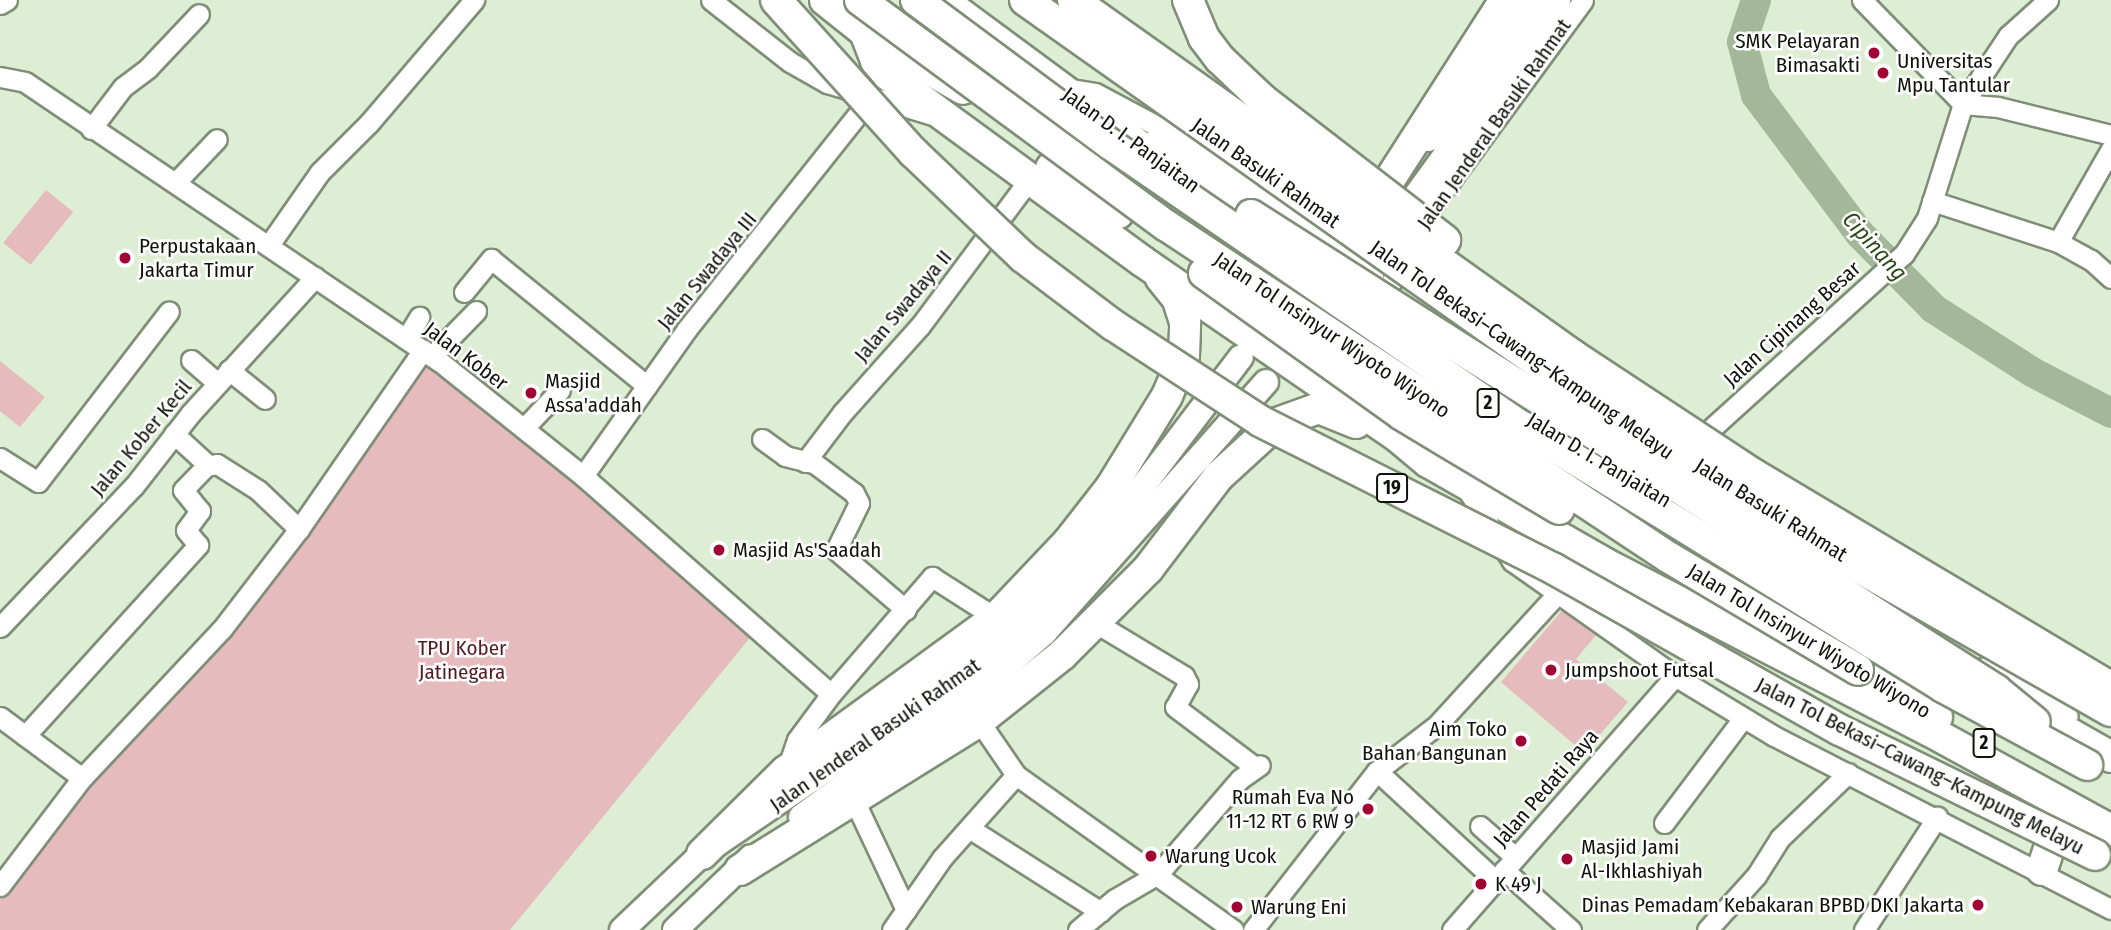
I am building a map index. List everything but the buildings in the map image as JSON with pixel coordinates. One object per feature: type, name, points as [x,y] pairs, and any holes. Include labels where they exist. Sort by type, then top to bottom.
[{"type":"highway","name":"Jalan Tol Bekasi–Cawang–Kampung Melayu","points":[[776,0],[914,153],[1023,257],[1113,325],[1260,421],[1554,569],[1840,730],[2111,863]]},
{"type":"highway","points":[[825,0],[907,71],[1118,213],[1402,415],[1590,528],[1639,552],[1668,557]]},
{"type":"highway","name":"Jalan Tol Insinyur Wiyoto Wiyono","points":[[860,0],[1167,226],[1668,557],[2111,815]]},
{"type":"highway","name":"Jalan Tol Insinyur Wiyoto Wiyono","points":[[916,0],[1110,144],[1521,426],[1943,687],[2103,767]]},
{"type":"highway","name":"Jalan D. I. Panjaitan","points":[[942,0],[960,9],[1062,90],[1453,370],[1829,596],[2103,767]]},
{"type":"highway","name":"Jalan Tol Bekasi–Cawang–Kampung Melayu","points":[[1025,0],[1648,440],[1737,498],[2111,711]]},
{"type":"highway","points":[[1073,0],[1753,474],[2111,687]]},
{"type":"highway","points":[[1188,0],[1212,49],[1262,100],[1505,287],[1592,364]]},
{"type":"highway","points":[[1383,190],[1505,0]]},
{"type":"highway","points":[[865,32],[876,61],[888,75],[1153,267],[1398,437],[1428,463]]},
{"type":"highway","points":[[865,32],[1001,115],[1402,405],[1888,698],[1930,731]]},
{"type":"highway","points":[[1062,90],[1098,109],[1251,215],[1996,690],[2103,767]]},
{"type":"highway","points":[[702,853],[786,771],[996,618],[1035,580],[1111,488],[1167,396],[1184,356],[1185,322],[1177,298],[1153,267]]},
{"type":"highway","points":[[740,870],[979,721],[1096,624],[1148,569],[1239,455],[1288,416],[1319,408],[1333,411],[1391,447],[1428,463],[1604,563],[1930,731],[2111,830]]},
{"type":"highway","points":[[1797,642],[1807,614],[1829,596]]},
{"type":"highway","points":[[2042,870],[2063,804]]},
{"type":"main road","name":"Jalan Jenderal Basuki Rahmat","points":[[1358,222],[1449,115],[1533,0]]},
{"type":"main road","name":"Jalan Jenderal Basuki Rahmat","points":[[1384,239],[1558,0]]},
{"type":"main road","name":"Jalan Jenderal Basuki Rahmat","points":[[622,930],[702,853],[950,685],[1017,628],[1121,515],[1241,357]]},
{"type":"main road","name":"Jalan Jenderal Basuki Rahmat","points":[[675,930],[779,833],[986,683],[1044,633],[1266,382]]},
{"type":"street","points":[[0,4],[7,0]]},
{"type":"street","points":[[268,245],[327,163],[369,123],[474,0]]},
{"type":"street","points":[[710,0],[790,62],[827,83],[956,122]]},
{"type":"street","name":"Jalan Jenderal Basuki Rahmat","points":[[1389,286],[1429,210],[1583,0]]},
{"type":"street","points":[[1862,0],[1962,104],[2010,109],[2111,135]]},
{"type":"street","name":"Jalan Cipinang Besar","points":[[1665,470],[1898,259],[1927,218],[1962,104],[2008,36],[2048,0]]},
{"type":"street","points":[[91,128],[123,87],[148,68],[199,14]]},
{"type":"street","name":"Jalan Kober","points":[[0,77],[25,82],[428,353],[583,476],[831,694]]},
{"type":"street","name":"Jalan Basuki Rahmat","points":[[1062,90],[1095,93],[1176,136],[1501,366],[1768,537],[2111,741]]},
{"type":"street","name":"Jalan Swadaya III","points":[[583,476],[687,329],[871,98]]},
{"type":"street","points":[[176,182],[217,139]]},
{"type":"street","points":[[2058,242],[2111,149]]},
{"type":"street","name":"Jalan Swadaya II","points":[[806,462],[842,412],[919,326],[1031,177]]},
{"type":"street","points":[[1932,201],[2058,242],[2091,260],[2111,278]]},
{"type":"street","points":[[464,292],[491,259],[647,386]]},
{"type":"street","name":"Jalan Kober Kecil","points":[[0,626],[134,486],[223,377],[315,277]]},
{"type":"street","points":[[0,458],[38,482],[169,311]]},
{"type":"street","points":[[0,886],[82,778],[222,629],[428,353],[476,311]]},
{"type":"street","points":[[406,339],[419,317]]},
{"type":"street","points":[[191,360],[265,399]]},
{"type":"street","points":[[524,428],[560,390]]},
{"type":"street","points":[[174,435],[208,464],[217,464],[258,490],[299,529]]},
{"type":"street","points":[[762,439],[785,456],[818,465],[857,498],[859,503],[838,554],[906,610]]},
{"type":"street","points":[[25,736],[198,545],[186,530],[200,511],[183,490],[208,464]]},
{"type":"street","points":[[1465,485],[1502,550],[1557,594],[1675,676],[1743,718],[2042,870],[2111,909]]},
{"type":"street","points":[[786,771],[797,740],[831,694],[906,610],[928,579],[937,576],[996,618]]},
{"type":"street","points":[[1253,930],[1377,771],[1430,732],[1557,594]]},
{"type":"street","points":[[1079,930],[1158,874],[1258,766],[1175,707],[1188,684],[1184,676],[1096,624]]},
{"type":"street","name":"Jalan Pedati Raya","points":[[1452,930],[1675,676]]},
{"type":"street","points":[[0,717],[82,778]]},
{"type":"street","points":[[1664,823],[1743,718]]},
{"type":"street","points":[[979,721],[1016,775],[1145,871],[1158,874],[1233,930]]},
{"type":"street","points":[[1377,771],[1505,869],[1571,930]]},
{"type":"street","points":[[1707,930],[1756,876],[1780,838],[1848,773]]},
{"type":"street","points":[[892,930],[969,828],[1016,775]]},
{"type":"street","points":[[854,800],[906,910]]},
{"type":"street","points":[[1864,930],[1937,817]]},
{"type":"street","points":[[1480,826],[1505,869]]},
{"type":"street","points":[[969,828],[1101,912]]},
{"type":"green space","points":[[46,190],[73,212],[30,265],[3,243]]},
{"type":"green space","name":"TPU Kober Jatinegara","points":[[423,350],[758,628],[510,930],[0,930],[0,886],[222,629]]},
{"type":"green space","points":[[0,361],[45,397],[20,427],[0,411]]},
{"type":"green space","name":"Jumpshoot Futsal","points":[[1565,607],[1597,634],[1576,659],[1628,702],[1584,753],[1501,682]]},
{"type":"waterway","name":"Cipinang","points":[[1756,0],[1742,42],[1756,95],[1860,234],[1934,309],[2032,372],[2111,413]]},
{"type":"place","name":"SMK Pelayaran Bimasakti","points":[[1874,53]]},
{"type":"place","name":"Universitas Mpu Tantular","points":[[1883,73]]},
{"type":"place","name":"Perpustakaan Jakarta Timur","points":[[125,258]]},
{"type":"place","name":"Masjid Assa'addah","points":[[531,393]]},
{"type":"place","name":"Masjid As'Saadah","points":[[719,550]]},
{"type":"place","name":"Jumpshoot Futsal","points":[[1551,670]]},
{"type":"place","name":"Aim Toko Bahan Bangunan","points":[[1521,741]]},
{"type":"place","name":"Rumah Eva No 11-12 RT 6 RW 9","points":[[1368,809]]},
{"type":"place","name":"Warung Ucok","points":[[1151,856]]},
{"type":"place","name":"Masjid Jami Al-Ikhlashiyah","points":[[1567,859]]},
{"type":"place","name":"K 49 J","points":[[1481,884]]},
{"type":"place","name":"Dinas Pemadam Kebakaran BPBD DKI Jakarta","points":[[1978,905]]},
{"type":"place","name":"Warung Eni","points":[[1237,907]]}]
